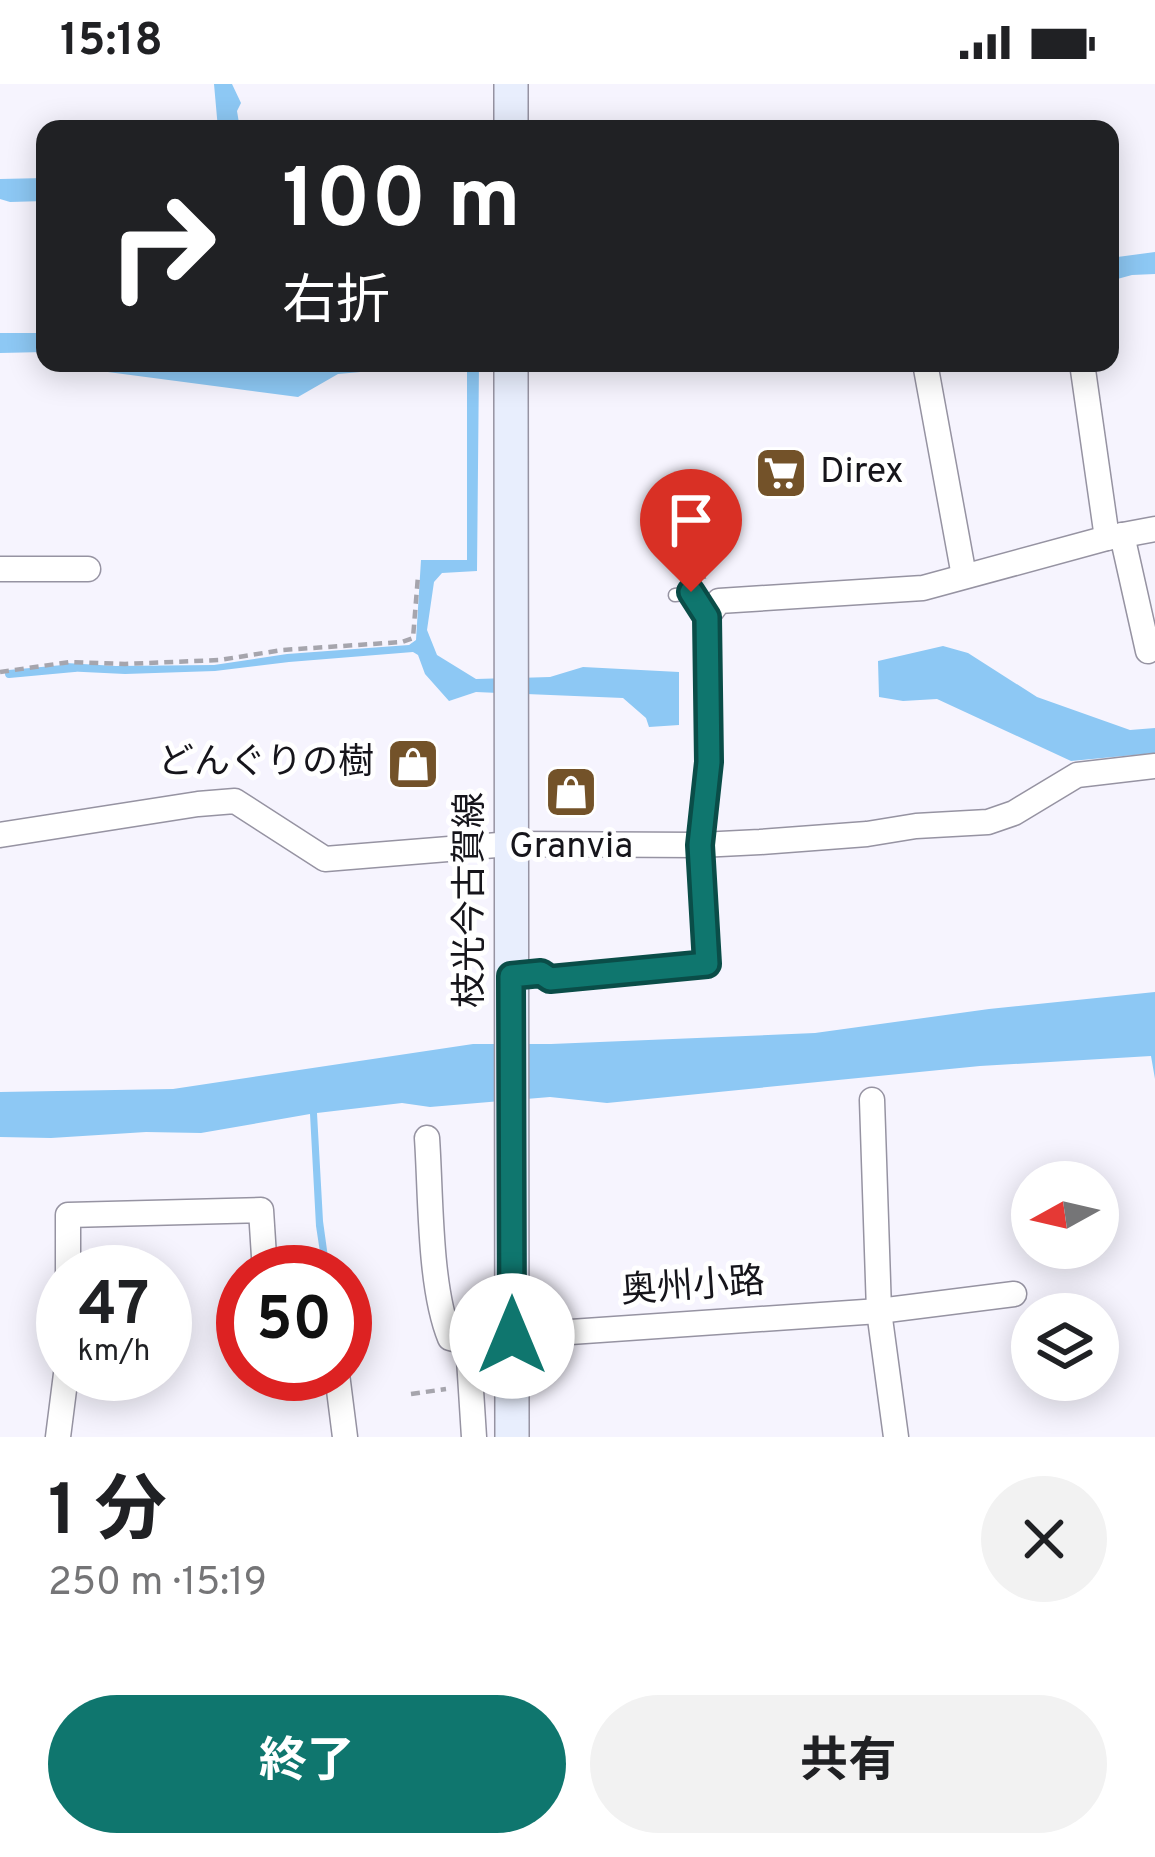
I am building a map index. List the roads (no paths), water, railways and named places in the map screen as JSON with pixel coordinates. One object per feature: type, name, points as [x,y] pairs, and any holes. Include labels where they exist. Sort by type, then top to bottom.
[{"type":"main road","points":[[511,84],[511,120]]},
{"type":"main road","name":"枝光今古賀線","points":[[511,372],[512,1437]]},
{"type":"street","points":[[927,372],[964,576]]},
{"type":"street","points":[[1084,372],[1114,536],[1148,651]]},
{"type":"street","points":[[511,976],[541,973],[550,979],[707,964],[700,845],[709,762],[711,611],[719,602],[909,590],[1155,529]]},
{"type":"street","points":[[0,569],[88,569]]},
{"type":"street","points":[[0,835],[235,801],[325,859],[511,844],[700,845],[988,822],[1014,813],[1077,775],[1155,766]]},
{"type":"street","points":[[872,1100],[880,1311],[896,1437]]},
{"type":"street","points":[[427,1138],[436,1271],[450,1338],[468,1343],[474,1437]]},
{"type":"street","points":[[68,1245],[68,1215],[261,1210],[263,1245]]},
{"type":"street","name":"奥州小路","points":[[468,1343],[880,1311],[1011,1294]]},
{"type":"street","points":[[58,1437],[63,1401]]},
{"type":"street","points":[[343,1401],[350,1432]]},
{"type":"lane","points":[[675,595],[691,592],[711,611]]},
{"type":"water","points":[[214,84],[232,84],[241,103],[238,120],[217,120]]},
{"type":"water","points":[[36,178],[36,201],[0,199],[0,179]]},
{"type":"water","points":[[1155,252],[1155,274],[1119,279],[1119,257]]},
{"type":"water","points":[[0,333],[36,333],[36,352],[0,353]]},
{"type":"water","points":[[108,372],[361,372],[338,374],[298,397]]},
{"type":"water","points":[[467,372],[479,372],[477,571],[442,573],[434,582],[427,630],[437,655],[476,679],[550,677],[583,667],[679,672],[679,725],[649,727],[646,718],[623,698],[476,692],[449,701],[413,652],[215,671],[63,671],[66,663],[214,665],[409,645],[416,640],[421,560],[467,560]]},
{"type":"water","points":[[943,646],[968,653],[1037,697],[1130,730],[1155,728],[1155,753],[1071,761],[937,699],[879,697],[878,661]]},
{"type":"water","points":[[1155,992],[1155,1079],[1151,1056],[980,1066],[607,1103],[550,1097],[430,1107],[402,1103],[317,1113],[326,1245],[319,1245],[316,1226],[310,1114],[201,1133],[0,1137],[0,1092],[173,1089],[473,1044],[815,1033]]},
{"type":"waterway","points":[[9,674],[74,668]]},
{"type":"place","name":"Direx","points":[[781,473]]},
{"type":"place","name":"どんぐりの樹","points":[[413,764]]},
{"type":"place","name":"Granvia","points":[[571,792]]}]
